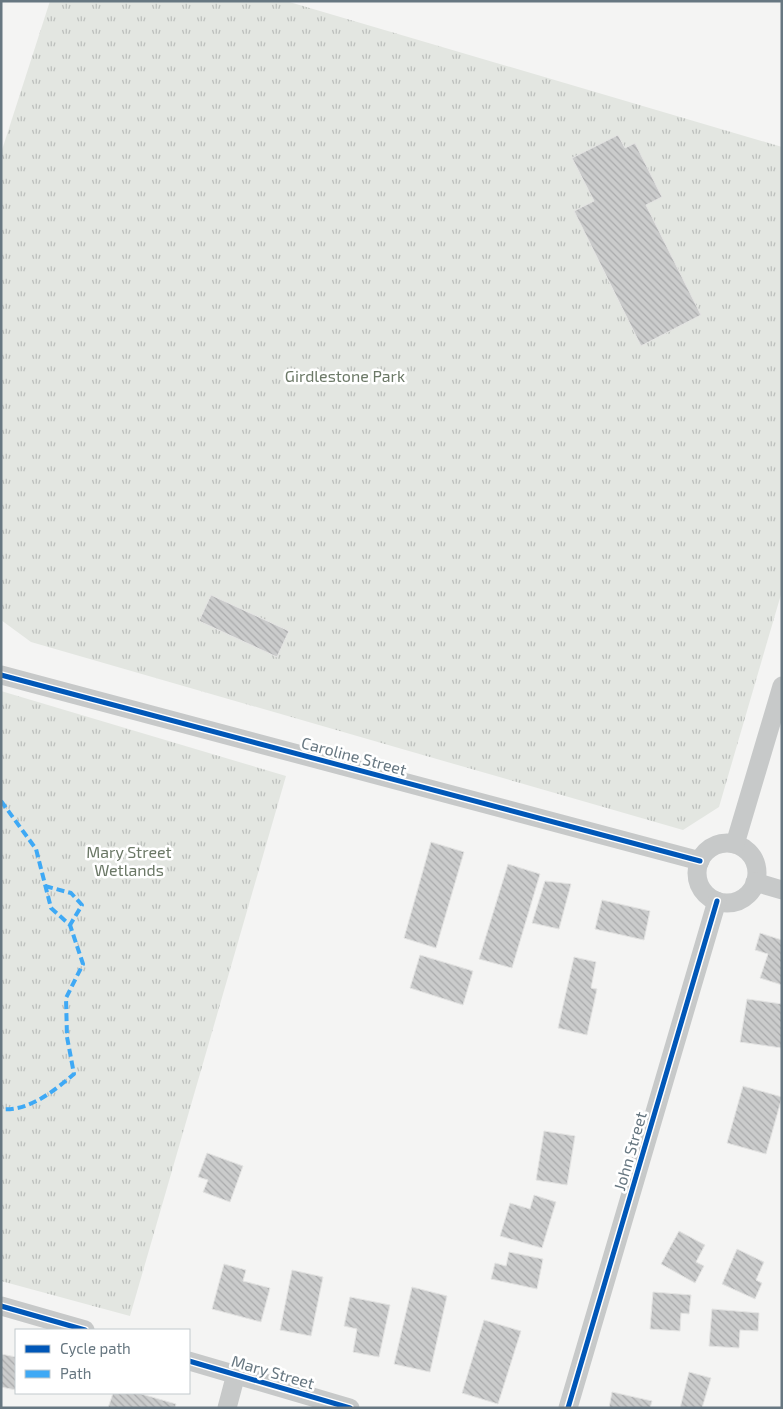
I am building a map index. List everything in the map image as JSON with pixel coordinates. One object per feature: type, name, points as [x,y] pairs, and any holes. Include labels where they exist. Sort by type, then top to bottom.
[{"type":"street","name":"Caroline Street","points":[[1,675],[700,860]]},
{"type":"street","points":[[736,844],[782,686]]},
{"type":"street","points":[[727,843],[736,844],[751,855],[755,863],[755,882],[744,897],[736,901],[717,900],[704,892],[700,884],[697,876],[700,860],[711,847],[727,843]]},
{"type":"street","points":[[755,882],[782,890]]},
{"type":"street","name":"John Street","points":[[568,1408],[717,900]]},
{"type":"street","points":[[1,1306],[82,1329]]},
{"type":"street","name":"Mary Street","points":[[190,1360],[350,1408]]},
{"type":"street","points":[[227,1408],[236,1374]]},
{"type":"green space","name":"Girdlestone Park","points":[[50,1],[286,1],[782,147],[782,591],[719,807],[683,830],[31,642],[1,620],[1,153]]},
{"type":"green space","name":"Mary Street Wetlands","points":[[1,691],[286,776],[130,1316],[1,1281]]},
{"type":"building","points":[[618,135],[625,148],[635,143],[662,197],[646,205],[701,315],[641,346],[574,211],[594,201],[572,158]]},
{"type":"building","points":[[211,595],[289,631],[277,657],[199,621]]},
{"type":"building","points":[[431,842],[464,852],[436,948],[404,938]]},
{"type":"building","points":[[508,864],[540,874],[512,968],[479,959]]},
{"type":"building","points":[[545,881],[571,884],[559,929],[532,923]]},
{"type":"building","points":[[602,900],[650,911],[644,940],[595,929]]},
{"type":"building","points":[[760,933],[782,940],[782,985],[760,978],[768,954],[755,950]]},
{"type":"building","points":[[420,955],[473,971],[463,1005],[410,988]]},
{"type":"building","points":[[574,957],[596,962],[591,988],[597,989],[587,1035],[558,1028]]},
{"type":"building","points":[[747,999],[782,1004],[782,1048],[740,1042]]},
{"type":"building","points":[[743,1086],[782,1097],[766,1154],[727,1143]]},
{"type":"building","points":[[544,1131],[575,1136],[567,1185],[536,1180]]},
{"type":"building","points":[[207,1153],[243,1166],[230,1202],[203,1192],[208,1180],[198,1177]]},
{"type":"building","points":[[534,1195],[556,1202],[542,1248],[500,1236],[510,1203],[530,1209]]},
{"type":"building","points":[[679,1231],[705,1245],[696,1262],[704,1266],[695,1283],[661,1264]]},
{"type":"building","points":[[737,1249],[764,1262],[756,1280],[762,1283],[755,1299],[722,1284]]},
{"type":"building","points":[[509,1252],[543,1259],[537,1289],[491,1279],[495,1263],[506,1266]]},
{"type":"building","points":[[224,1264],[246,1270],[243,1281],[270,1288],[261,1322],[212,1309]]},
{"type":"building","points":[[292,1270],[323,1277],[311,1336],[280,1330]]},
{"type":"building","points":[[412,1287],[447,1296],[430,1372],[394,1364]]},
{"type":"building","points":[[653,1292],[691,1295],[689,1314],[681,1313],[680,1331],[650,1329]]},
{"type":"building","points":[[350,1297],[390,1305],[379,1357],[353,1352],[357,1329],[344,1326]]},
{"type":"building","points":[[712,1309],[759,1313],[758,1331],[740,1330],[739,1348],[709,1346]]},
{"type":"building","points":[[484,1320],[521,1331],[498,1404],[462,1393]]},
{"type":"building","points":[[1,1354],[15,1357],[15,1390],[1,1387]]},
{"type":"building","points":[[689,1372],[711,1378],[702,1408],[680,1408]]},
{"type":"building","points":[[612,1392],[652,1401],[650,1408],[609,1408]]},
{"type":"building","points":[[113,1394],[141,1394],[176,1404],[175,1408],[108,1408]]},
{"type":"marked path","points":[[1,801],[36,849],[51,908],[70,925],[83,964],[66,998],[67,1037],[74,1074],[58,1087],[31,1104],[11,1109],[1,1109]]},
{"type":"marked path","points":[[45,886],[71,893],[82,905],[70,925]]},
{"type":"cycle path","points":[[1,675],[700,861]]},
{"type":"cycle path","points":[[568,1408],[717,901]]},
{"type":"cycle path","points":[[1,1306],[82,1329]]},
{"type":"cycle path","points":[[190,1361],[350,1408]]}]
